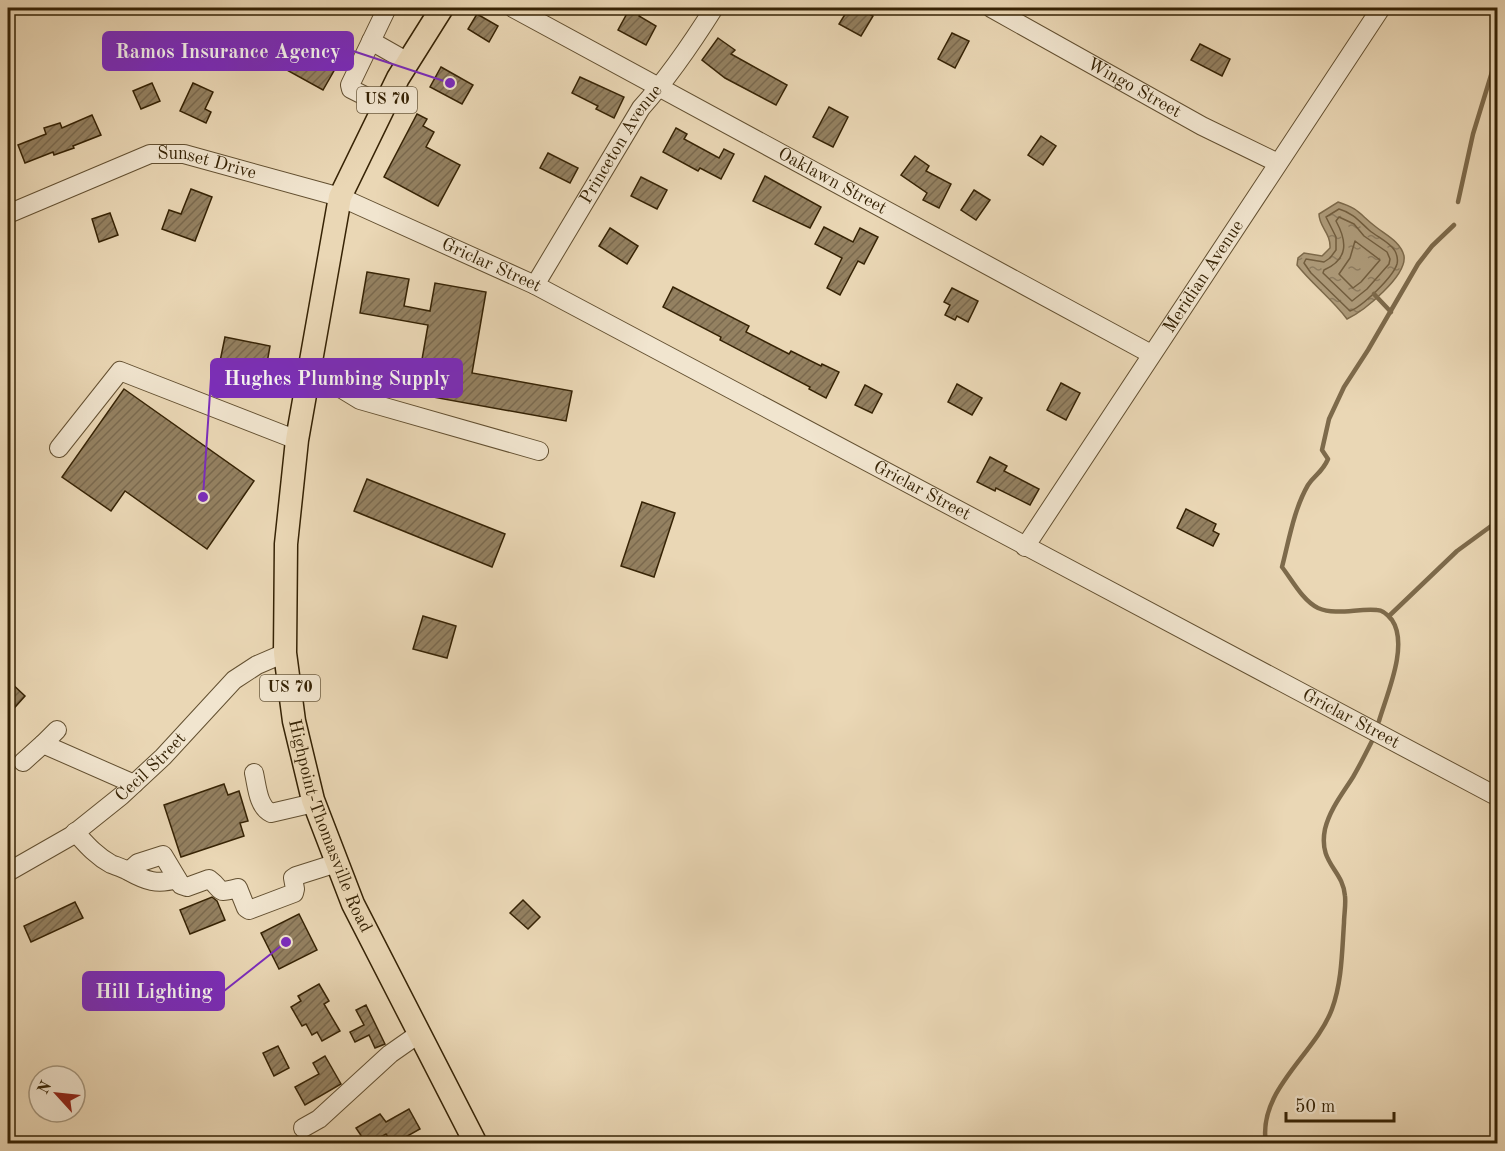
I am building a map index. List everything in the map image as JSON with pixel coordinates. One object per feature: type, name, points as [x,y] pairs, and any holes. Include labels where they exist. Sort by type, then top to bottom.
[{"type":"main road","name":"US 70","points":[[340,197],[408,62],[442,8]]},
{"type":"main road","name":"Highpoint-Thomasville Road","points":[[340,197],[297,440],[286,544],[285,653],[294,721],[314,803],[353,904],[476,1143]]},
{"type":"street","points":[[385,106],[351,89],[350,85],[387,8]]},
{"type":"street","name":"Oaklawn Street","points":[[513,8],[1151,354]]},
{"type":"street","name":"Princeton Avenue","points":[[535,285],[641,108],[684,55],[714,8]]},
{"type":"street","name":"Wingo Street","points":[[991,8],[1202,126],[1278,163]]},
{"type":"street","name":"Meridian Avenue","points":[[1025,547],[1382,8]]},
{"type":"street","points":[[371,41],[408,62]]},
{"type":"street","name":"Sunset Drive","points":[[8,214],[150,154],[184,154],[340,197]]},
{"type":"street","name":"Griclar Street","points":[[340,197],[535,285],[1497,797]]},
{"type":"street","points":[[309,369],[360,400],[539,451]]},
{"type":"street","points":[[58,448],[120,371],[297,440]]},
{"type":"street","name":"Cecil Street","points":[[8,872],[75,832],[134,784],[163,757],[234,680],[257,665],[285,653]]},
{"type":"street","points":[[23,762],[57,730]]},
{"type":"street","points":[[43,744],[134,784]]},
{"type":"street","points":[[254,773],[261,804],[265,811],[271,813],[314,803]]},
{"type":"street","points":[[75,832],[95,853],[135,876],[152,881],[166,882],[177,879]]},
{"type":"street","points":[[129,871],[138,863],[163,855],[184,887],[209,879],[219,891],[238,888],[249,910],[294,892],[296,889],[293,878],[296,876],[337,864]]},
{"type":"street","points":[[303,1128],[319,1119],[390,1054],[420,1033]]},
{"type":"water","points":[[1338,202],[1355,210],[1393,239],[1404,256],[1399,273],[1392,283],[1364,309],[1347,319],[1297,265],[1298,258],[1304,253],[1322,256],[1330,248],[1329,238],[1319,214]]},
{"type":"building","points":[[630,8],[643,8],[639,16],[656,26],[646,45],[618,30]]},
{"type":"building","points":[[849,8],[858,8],[873,16],[861,36],[839,24]]},
{"type":"building","points":[[477,14],[498,26],[489,42],[468,29]]},
{"type":"building","points":[[952,33],[969,41],[955,68],[938,59]]},
{"type":"building","points":[[277,36],[335,69],[323,90],[265,58]]},
{"type":"building","points":[[718,38],[735,50],[731,54],[787,85],[776,105],[725,78],[702,60]]},
{"type":"building","points":[[1200,44],[1230,59],[1222,76],[1191,60]]},
{"type":"building","points":[[441,67],[473,85],[462,104],[430,87]]},
{"type":"building","points":[[580,77],[624,97],[614,118],[596,109],[598,106],[572,93]]},
{"type":"building","points":[[152,83],[160,101],[141,109],[133,91]]},
{"type":"building","points":[[193,83],[213,92],[205,109],[211,112],[206,123],[180,111]]},
{"type":"building","points":[[829,107],[848,117],[833,147],[813,137]]},
{"type":"building","points":[[417,114],[427,119],[423,126],[434,132],[426,147],[460,165],[438,206],[384,177]]},
{"type":"building","points":[[92,115],[101,135],[73,146],[74,148],[54,155],[53,152],[25,163],[18,145],[46,134],[44,128],[60,123],[62,128]]},
{"type":"building","points":[[676,128],[687,134],[684,139],[719,158],[724,149],[734,154],[721,179],[700,168],[698,171],[663,152]]},
{"type":"building","points":[[1041,136],[1056,146],[1043,165],[1028,155]]},
{"type":"building","points":[[548,153],[578,168],[570,183],[540,168]]},
{"type":"building","points":[[915,156],[929,166],[926,171],[951,184],[939,208],[923,200],[927,193],[901,175]]},
{"type":"building","points":[[765,176],[821,207],[810,228],[753,201]]},
{"type":"building","points":[[641,177],[667,190],[657,209],[631,196]]},
{"type":"building","points":[[191,189],[212,197],[195,241],[162,229],[169,210],[181,214]]},
{"type":"building","points":[[974,190],[990,200],[976,220],[961,210]]},
{"type":"building","points":[[110,213],[118,235],[99,242],[92,219]]},
{"type":"building","points":[[824,227],[853,242],[860,228],[878,237],[864,264],[858,261],[840,295],[827,288],[842,258],[815,244]]},
{"type":"building","points":[[610,228],[638,246],[627,264],[599,246]]},
{"type":"building","points":[[367,272],[409,279],[404,306],[430,311],[435,283],[486,292],[472,373],[572,391],[566,421],[416,394],[428,325],[360,313]]},
{"type":"building","points":[[673,287],[749,326],[746,332],[789,354],[791,351],[839,372],[826,398],[809,389],[810,387],[720,340],[721,337],[663,307]]},
{"type":"building","points":[[952,288],[978,301],[968,322],[957,316],[955,320],[945,315],[950,305],[944,302]]},
{"type":"building","points":[[225,337],[270,346],[264,380],[218,371]]},
{"type":"building","points":[[1061,383],[1080,393],[1066,420],[1047,410]]},
{"type":"building","points":[[957,384],[982,398],[972,415],[948,402]]},
{"type":"building","points":[[865,385],[882,394],[872,413],[855,405]]},
{"type":"building","points":[[124,389],[254,481],[207,549],[125,491],[111,511],[62,477]]},
{"type":"building","points":[[990,457],[1007,466],[1004,471],[1039,489],[1030,505],[996,488],[995,491],[977,482]]},
{"type":"building","points":[[367,479],[505,534],[492,567],[354,511]]},
{"type":"building","points":[[642,502],[675,513],[654,577],[621,566]]},
{"type":"building","points":[[1186,509],[1216,524],[1213,531],[1219,534],[1213,546],[1177,528]]},
{"type":"building","points":[[423,616],[456,626],[447,658],[413,649]]},
{"type":"building","points":[[8,680],[25,696],[8,715]]},
{"type":"building","points":[[224,784],[228,795],[239,791],[248,821],[240,823],[244,836],[181,857],[164,805]]},
{"type":"building","points":[[212,897],[217,901],[225,920],[190,934],[180,910]]},
{"type":"building","points":[[523,900],[540,917],[528,929],[510,913]]},
{"type":"building","points":[[75,902],[83,918],[31,942],[24,926]]},
{"type":"building","points":[[299,914],[317,950],[279,969],[261,933]]},
{"type":"building","points":[[319,984],[329,1001],[324,1004],[340,1031],[322,1041],[317,1032],[312,1035],[306,1024],[302,1026],[291,1007],[301,1001],[298,996]]},
{"type":"building","points":[[366,1005],[385,1044],[375,1048],[369,1035],[355,1042],[350,1032],[364,1025],[356,1010]]},
{"type":"building","points":[[278,1046],[289,1068],[274,1076],[263,1053]]},
{"type":"building","points":[[325,1056],[341,1084],[305,1105],[295,1087],[319,1074],[313,1063]]},
{"type":"building","points":[[409,1109],[420,1129],[395,1143],[392,1143],[386,1134],[366,1143],[356,1128],[380,1114],[386,1122]]},
{"type":"waterway","points":[[1458,202],[1473,134],[1496,59]]},
{"type":"waterway","points":[[1379,721],[1395,670],[1397,656],[1397,630],[1392,620],[1379,610],[1340,612],[1318,608],[1303,595],[1282,567],[1292,525],[1303,494],[1328,459],[1322,450],[1329,419],[1344,387],[1418,264],[1432,246],[1454,225]]},
{"type":"waterway","points":[[1374,294],[1391,312]]},
{"type":"waterway","points":[[1389,616],[1457,551],[1498,521]]},
{"type":"waterway","points":[[1266,1144],[1266,1125],[1270,1107],[1278,1090],[1324,1026],[1338,988],[1345,899],[1340,879],[1325,850],[1325,829],[1333,808],[1372,741]]},
{"type":"place","name":"Ramos Insurance Agency","points":[[450,83]]},
{"type":"place","name":"Hughes Plumbing Supply","points":[[203,497]]},
{"type":"place","name":"Hill Lighting","points":[[286,942]]}]
